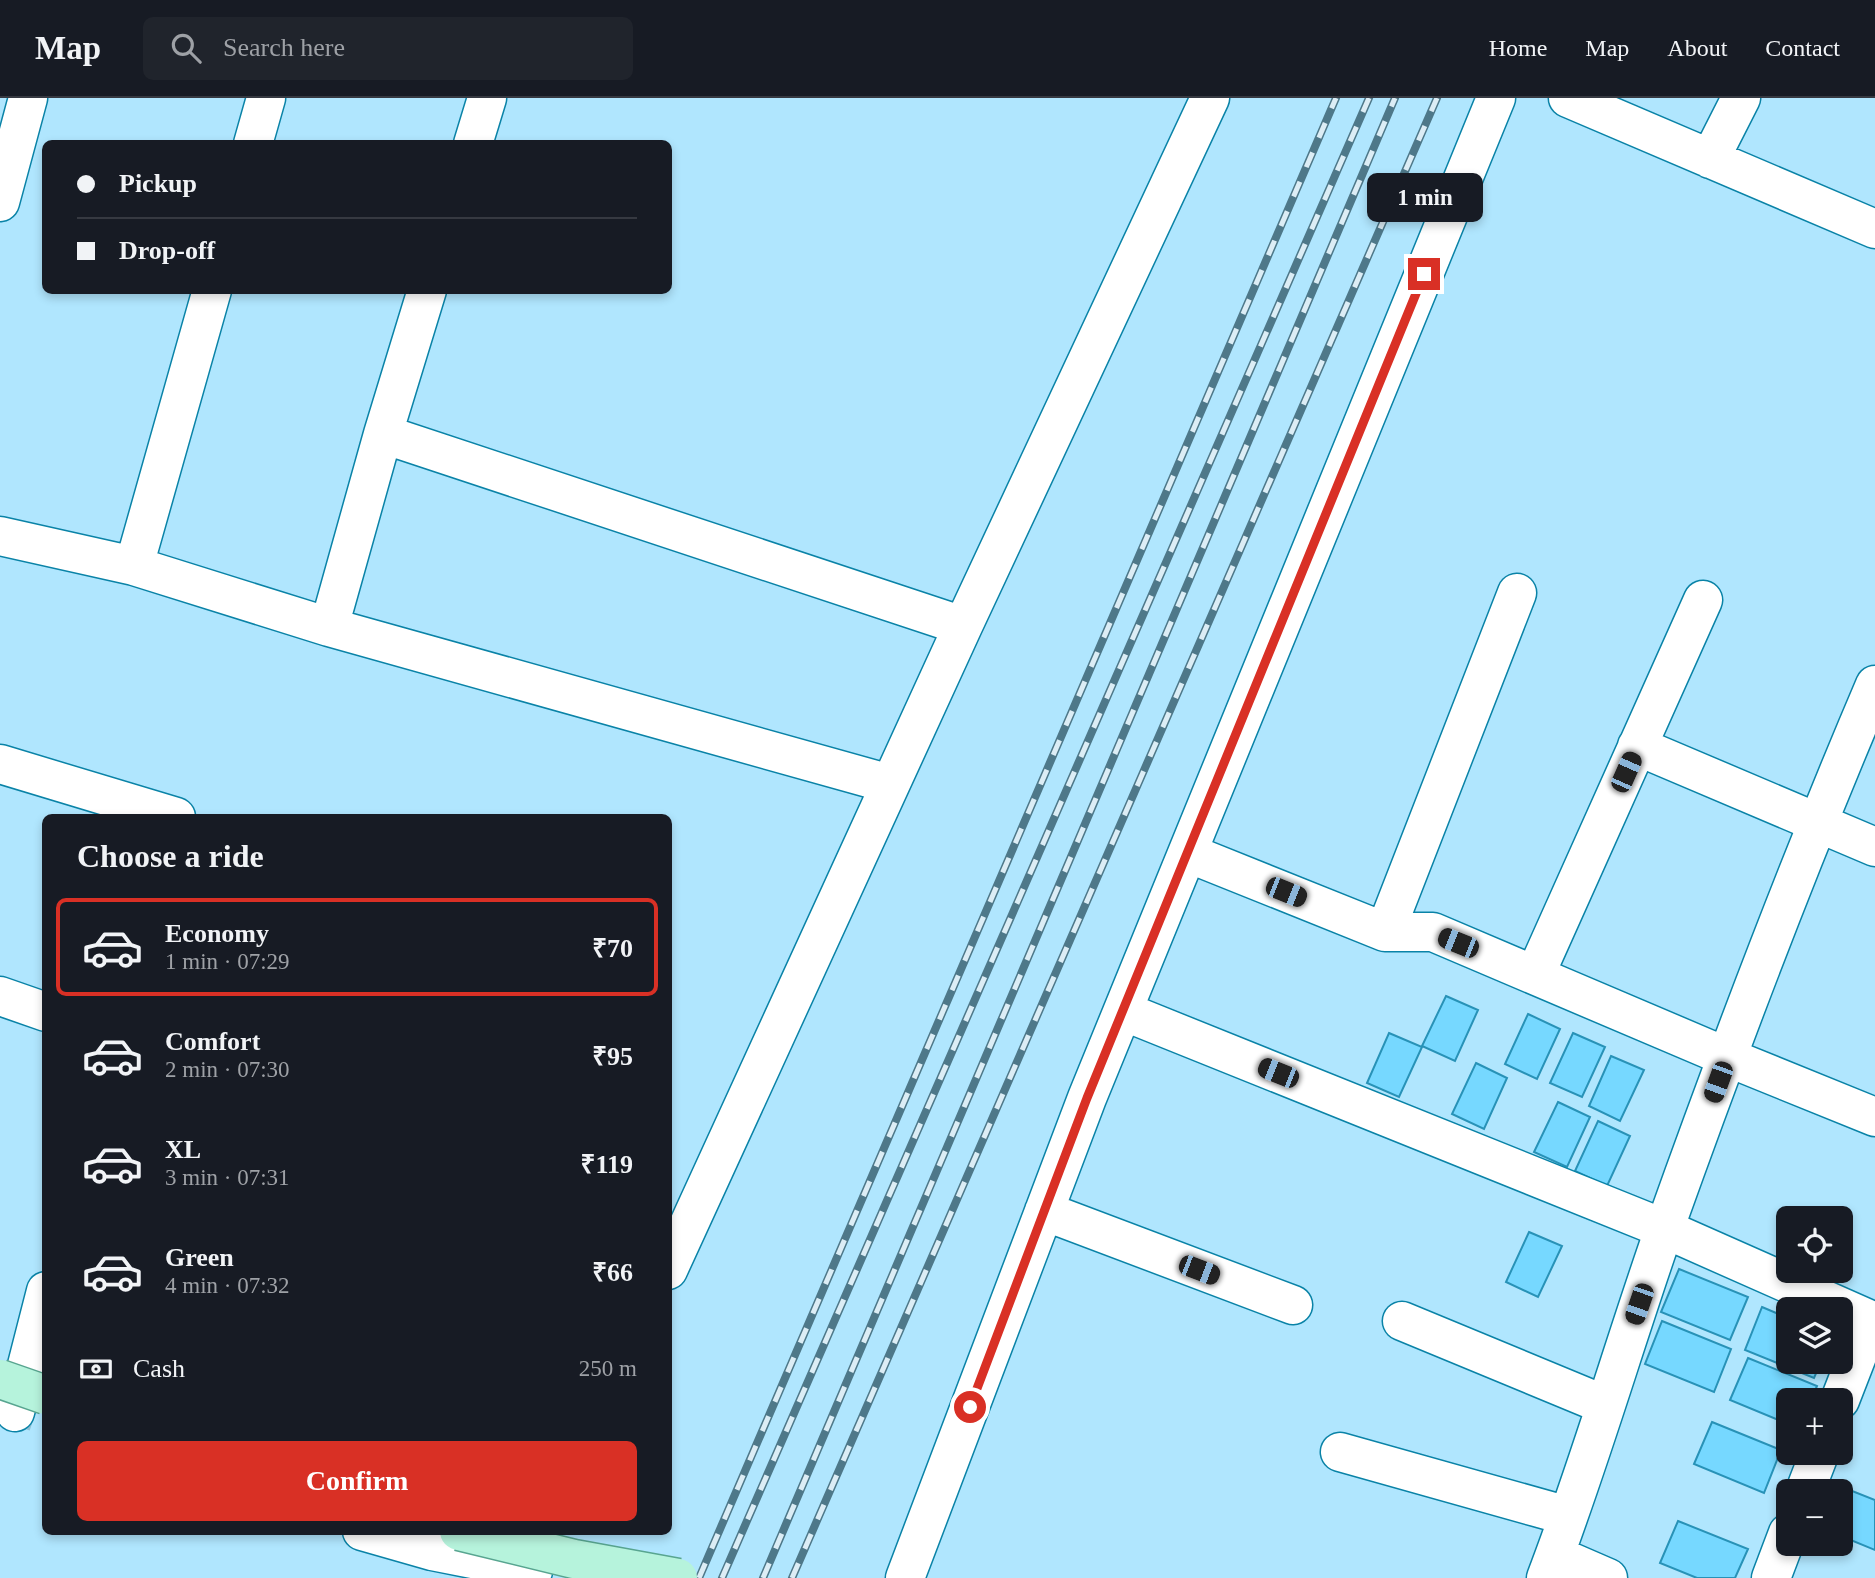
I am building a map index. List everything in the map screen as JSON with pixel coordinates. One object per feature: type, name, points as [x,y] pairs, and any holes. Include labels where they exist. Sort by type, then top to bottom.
[{"type":"main road","points":[[443,1538],[678,1578]]},
{"type":"street","points":[[0,202],[28,98]]},
{"type":"street","points":[[254,140],[266,98]]},
{"type":"street","points":[[474,140],[487,98]]},
{"type":"street","points":[[672,1261],[963,626],[1210,98]]},
{"type":"street","points":[[905,1578],[1123,1011],[1496,98]]},
{"type":"street","points":[[1567,98],[1875,229]]},
{"type":"street","points":[[1710,159],[1741,98]]},
{"type":"street","points":[[134,566],[211,294]]},
{"type":"street","points":[[329,627],[426,294]]},
{"type":"street","points":[[383,434],[963,626]]},
{"type":"street","points":[[0,536],[134,566],[329,627],[890,784]]},
{"type":"street","points":[[1385,932],[1517,593]]},
{"type":"street","points":[[1535,975],[1703,600]]},
{"type":"street","points":[[1608,1578],[1551,1567],[1665,1229],[1727,1057],[1817,821],[1875,685]]},
{"type":"street","points":[[1637,746],[1875,847]]},
{"type":"street","points":[[0,764],[166,814]]},
{"type":"street","points":[[1188,853],[1385,932],[1433,932],[1875,1117]]},
{"type":"street","points":[[0,996],[42,1011]]},
{"type":"street","points":[[1123,1011],[1665,1229],[1873,1321],[1845,1388]]},
{"type":"street","points":[[1044,1211],[1293,1305]]},
{"type":"street","points":[[21,1403],[42,1309]]},
{"type":"street","points":[[1402,1321],[1605,1405]]},
{"type":"street","points":[[1340,1452],[1568,1516]]},
{"type":"street","points":[[408,1535],[443,1538],[531,1575],[548,1535]]},
{"type":"street","points":[[1771,1578],[1779,1556]]},
{"type":"building","points":[[1446,996],[1478,1010],[1455,1061],[1422,1046]]},
{"type":"building","points":[[1528,1014],[1560,1029],[1537,1079],[1505,1064]]},
{"type":"building","points":[[1389,1033],[1422,1047],[1399,1097],[1367,1083]]},
{"type":"building","points":[[1573,1033],[1605,1047],[1582,1097],[1550,1083]]},
{"type":"building","points":[[1611,1056],[1644,1070],[1620,1121],[1589,1106]]},
{"type":"building","points":[[1476,1063],[1507,1078],[1484,1129],[1452,1114]]},
{"type":"building","points":[[1558,1102],[1590,1117],[1567,1167],[1534,1152]]},
{"type":"building","points":[[1598,1121],[1630,1136],[1607,1186],[1575,1171]]},
{"type":"building","points":[[1529,1232],[1562,1246],[1538,1297],[1506,1282]]},
{"type":"building","points":[[1679,1269],[1748,1297],[1730,1340],[1661,1312]]},
{"type":"building","points":[[1762,1307],[1776,1313],[1776,1363],[1745,1350]]},
{"type":"building","points":[[1662,1321],[1731,1349],[1714,1392],[1645,1364]]},
{"type":"building","points":[[1748,1358],[1776,1369],[1776,1374],[1787,1374],[1817,1386],[1776,1388],[1776,1419],[1730,1400]]},
{"type":"building","points":[[1712,1422],[1776,1448],[1776,1463],[1764,1493],[1694,1464]]},
{"type":"building","points":[[1853,1491],[1875,1500],[1875,1550],[1853,1541]]},
{"type":"building","points":[[1678,1521],[1748,1549],[1735,1578],[1697,1578],[1660,1563]]},
{"type":"tunnel","points":[[0,1400],[42,1415]]},
{"type":"railway","points":[[699,1578],[1336,98]]},
{"type":"railway","points":[[722,1578],[1369,98]]},
{"type":"railway","points":[[763,1578],[1395,98]]},
{"type":"railway","points":[[792,1578],[1437,98]]},
{"type":"route","points":[[970,1407],[1087,1098],[1424,274]]}]
